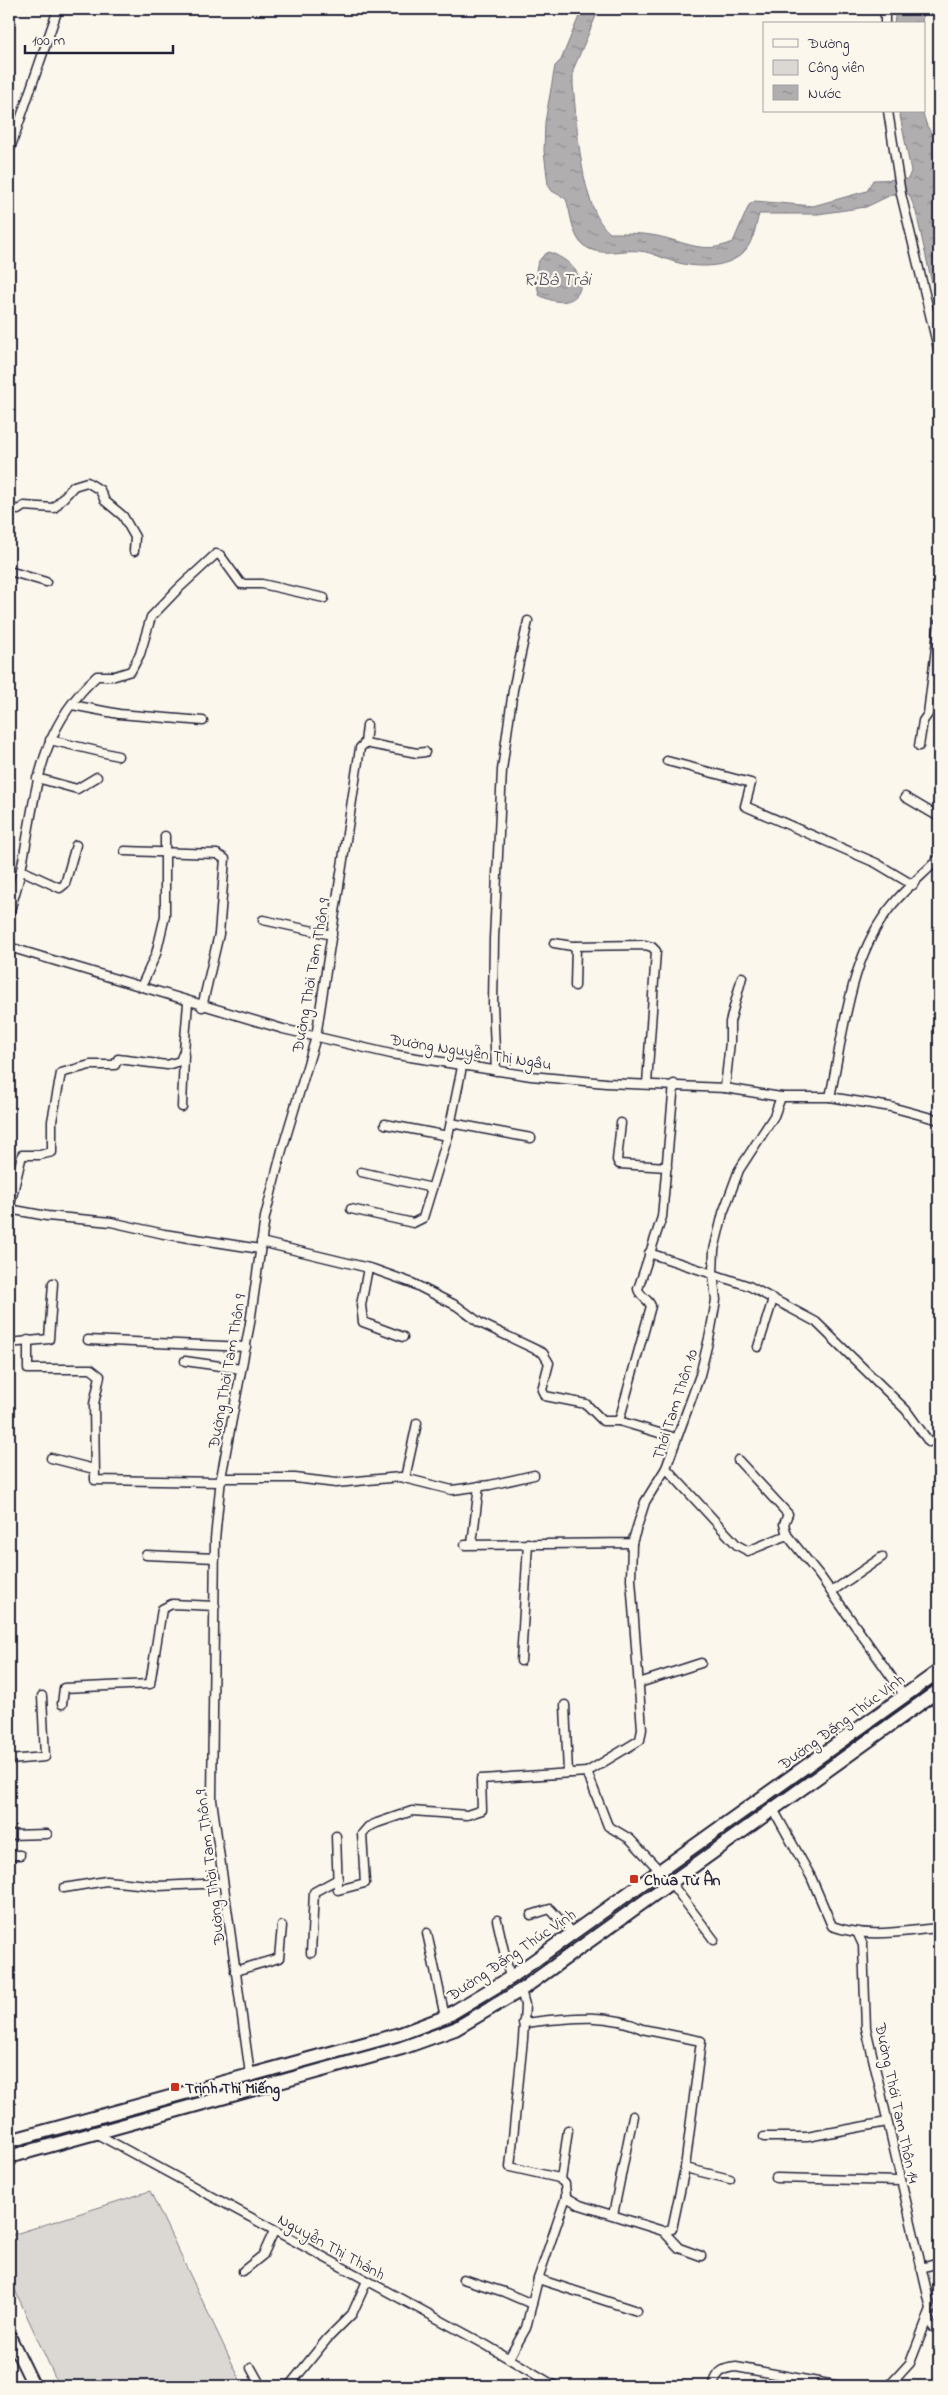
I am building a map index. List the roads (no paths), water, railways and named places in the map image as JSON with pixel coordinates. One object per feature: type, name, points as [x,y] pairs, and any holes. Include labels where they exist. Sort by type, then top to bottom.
[{"type":"main road","name":"Đường Đặng Thúc Vịnh","points":[[9,2141],[400,2034],[445,2017],[510,1978],[939,1671]]},
{"type":"main road","name":"Đường Đặng Thúc Vịnh","points":[[9,2157],[431,2039],[478,2017],[521,1990],[939,1690]]},
{"type":"main road","points":[[9,2335],[34,2386]]},
{"type":"street","points":[[9,152],[58,9]]},
{"type":"street","points":[[885,9],[885,22]]},
{"type":"street","points":[[888,112],[901,194],[939,352]]},
{"type":"street","points":[[9,508],[18,510],[24,506],[54,508],[74,486],[88,482],[100,490],[105,502],[123,516],[135,537],[134,551]]},
{"type":"street","points":[[9,914],[21,870],[37,778],[55,727],[82,689],[97,676],[115,676],[131,671],[140,654],[152,617],[178,588],[216,554],[220,555],[241,584],[262,584],[324,598]]},
{"type":"street","points":[[9,571],[46,582]]},
{"type":"street","points":[[496,1071],[494,939],[502,770],[513,690],[528,621]]},
{"type":"street","points":[[919,746],[923,721],[928,714],[939,623]]},
{"type":"street","points":[[72,705],[119,714],[203,721]]},
{"type":"street","name":"Đường Thời Tam Thôn 9","points":[[250,2074],[212,1800],[215,1558],[221,1480],[246,1347],[261,1245],[282,1150],[316,1037],[357,763],[360,748],[365,743],[367,725]]},
{"type":"street","points":[[50,740],[118,756]]},
{"type":"street","points":[[365,743],[417,753],[425,752]]},
{"type":"street","points":[[667,761],[751,783],[746,806],[876,863],[913,885]]},
{"type":"street","points":[[37,778],[77,789],[98,777]]},
{"type":"street","points":[[905,797],[939,817]]},
{"type":"street","points":[[141,987],[156,954],[165,916],[165,836]]},
{"type":"street","points":[[21,870],[60,888],[65,884],[76,845]]},
{"type":"street","points":[[125,851],[166,854],[217,854],[225,859],[219,934],[202,1007]]},
{"type":"street","points":[[830,1097],[852,991],[863,955],[879,924],[894,903],[939,858]]},
{"type":"street","points":[[264,920],[332,935]]},
{"type":"street","points":[[554,943],[576,946],[645,945],[652,947],[656,951],[647,1084]]},
{"type":"street","points":[[575,986],[576,946]]},
{"type":"street","name":"Đường Nguyễn Thị Ngâu","points":[[9,947],[202,1007],[316,1037],[462,1067],[606,1083],[674,1084],[724,1088],[781,1097],[830,1097],[891,1107],[939,1120]]},
{"type":"street","points":[[724,1088],[730,1042],[730,1022],[742,977]]},
{"type":"street","points":[[182,1107],[188,1002]]},
{"type":"street","points":[[184,1051],[180,1061],[167,1065],[118,1060],[115,1065],[90,1065],[61,1074],[52,1121],[52,1152],[22,1155],[9,1210],[47,1216],[111,1222],[164,1234],[261,1245],[368,1268],[412,1283],[457,1306],[480,1323],[543,1353],[549,1363],[542,1394],[580,1401],[586,1404],[603,1421],[619,1422],[676,1438]]},
{"type":"street","points":[[351,1209],[414,1223],[424,1218],[448,1136],[462,1067]]},
{"type":"street","points":[[619,1422],[651,1306],[638,1289],[662,1217],[674,1084]]},
{"type":"street","name":"Thới Tam Thôn 10","points":[[781,1097],[774,1116],[739,1170],[723,1213],[714,1250],[713,1273],[716,1300],[710,1334],[700,1376],[666,1468],[737,1545],[748,1551],[787,1535]]},
{"type":"street","points":[[451,1123],[531,1138]]},
{"type":"street","points":[[621,1123],[617,1160],[619,1164],[667,1167]]},
{"type":"street","points":[[385,1124],[448,1136]]},
{"type":"street","points":[[361,1172],[432,1188]]},
{"type":"street","points":[[649,1253],[749,1286],[816,1322],[906,1410],[929,1442]]},
{"type":"street","points":[[368,1268],[361,1305],[363,1322],[403,1337]]},
{"type":"street","points":[[9,1343],[49,1339],[53,1283]]},
{"type":"street","points":[[758,1347],[773,1298]]},
{"type":"street","points":[[28,1340],[28,1369],[90,1369],[95,1370],[100,1376],[94,1404],[95,1480],[295,1478],[336,1483],[405,1478],[452,1490],[534,1475]]},
{"type":"street","points":[[88,1340],[246,1347]]},
{"type":"street","points":[[186,1361],[241,1369]]},
{"type":"street","points":[[405,1478],[416,1423]]},
{"type":"street","points":[[51,1458],[94,1469]]},
{"type":"street","points":[[738,1460],[788,1514],[784,1524],[787,1535],[831,1592],[904,1696]]},
{"type":"street","points":[[336,1836],[338,1890],[365,1883],[362,1834],[368,1827],[412,1810],[467,1815],[482,1810],[481,1779],[587,1772],[640,1740],[639,1683],[631,1580],[632,1543],[645,1502],[666,1468]]},
{"type":"street","points":[[479,1486],[469,1544],[632,1543]]},
{"type":"street","points":[[521,1660],[528,1543]]},
{"type":"street","points":[[146,1555],[215,1558]]},
{"type":"street","points":[[831,1592],[882,1557]]},
{"type":"street","points":[[62,1704],[64,1688],[150,1684],[162,1609],[172,1604],[215,1606]]},
{"type":"street","points":[[639,1683],[701,1663]]},
{"type":"street","points":[[9,1760],[45,1757],[42,1696]]},
{"type":"street","points":[[565,1705],[568,1773]]},
{"type":"street","points":[[587,1772],[608,1826],[630,1839],[660,1871]]},
{"type":"street","points":[[773,1809],[811,1877],[832,1926],[856,1932],[884,1934],[939,1928]]},
{"type":"street","points":[[9,1835],[47,1834]]},
{"type":"street","points":[[9,1855],[20,1855]]},
{"type":"street","points":[[311,1953],[314,1892],[338,1879]]},
{"type":"street","points":[[64,1888],[106,1881],[158,1886],[223,1883]]},
{"type":"street","points":[[671,1883],[714,1940]]},
{"type":"street","points":[[531,1915],[550,1909],[572,1934]]},
{"type":"street","points":[[497,1920],[510,1978]]},
{"type":"street","points":[[235,1971],[279,1958],[282,1926]]},
{"type":"street","name":"Đường Thới Tam Thôn 14","points":[[856,1932],[863,1945],[866,2028],[931,2308],[910,2363],[889,2386]]},
{"type":"street","points":[[427,1933],[445,2017]]},
{"type":"street","points":[[509,2358],[526,2328],[538,2279],[566,2197],[565,2184],[561,2180],[510,2167],[525,2005],[521,1990]]},
{"type":"street","points":[[523,2023],[579,2017],[616,2020],[635,2024],[642,2029],[701,2041],[685,2168],[672,2229],[663,2231]]},
{"type":"street","points":[[614,2215],[633,2116]]},
{"type":"street","points":[[764,2137],[807,2137],[887,2122]]},
{"type":"street","points":[[561,2180],[568,2130]]},
{"type":"street","name":"Nguyễn Thị Thảnh","points":[[95,2133],[509,2358],[555,2386]]},
{"type":"street","points":[[685,2168],[730,2179]]},
{"type":"street","points":[[776,2178],[900,2181]]},
{"type":"street","points":[[566,2197],[580,2205],[663,2231],[679,2248],[700,2256]]},
{"type":"street","points":[[243,2271],[263,2254],[274,2231]]},
{"type":"street","points":[[921,2268],[939,2263]]},
{"type":"street","points":[[463,2279],[504,2292],[532,2304]]},
{"type":"street","points":[[538,2279],[637,2311]]},
{"type":"street","points":[[289,2386],[327,2339],[352,2314],[367,2281]]},
{"type":"street","points":[[928,2320],[933,2327],[939,2328]]},
{"type":"street","points":[[713,2386],[717,2375],[725,2368],[736,2367],[840,2386]]},
{"type":"street","points":[[250,2368],[261,2386]]},
{"type":"street","points":[[535,2386],[537,2376]]},
{"type":"water","name":"R.Bà Trải","points":[[582,9],[599,9],[573,70],[582,164],[592,205],[600,222],[610,233],[651,235],[695,246],[713,247],[733,242],[749,205],[755,201],[813,206],[867,191],[873,180],[908,179],[911,171],[899,112],[922,112],[927,126],[939,145],[939,315],[916,212],[909,194],[893,194],[866,207],[818,214],[759,214],[753,236],[744,251],[737,258],[719,265],[688,265],[644,252],[603,252],[589,249],[583,245],[576,236],[566,199],[552,191],[548,185],[544,151],[545,122],[555,66],[561,60]]},
{"type":"water","points":[[896,9],[923,9],[922,22],[894,22]]},
{"type":"water","name":"R.Bà Trải","points":[[549,252],[565,260],[575,270],[580,280],[580,290],[575,297],[566,301],[554,301],[539,295],[536,277],[537,265],[539,260]]},
{"type":"water","points":[[939,669],[939,720],[931,714],[925,698],[936,683]]},
{"type":"place","name":"Chùa Từ Ân","points":[[634,1879]]},
{"type":"place","name":"Trịnh Thị Miếng","points":[[175,2087]]}]
